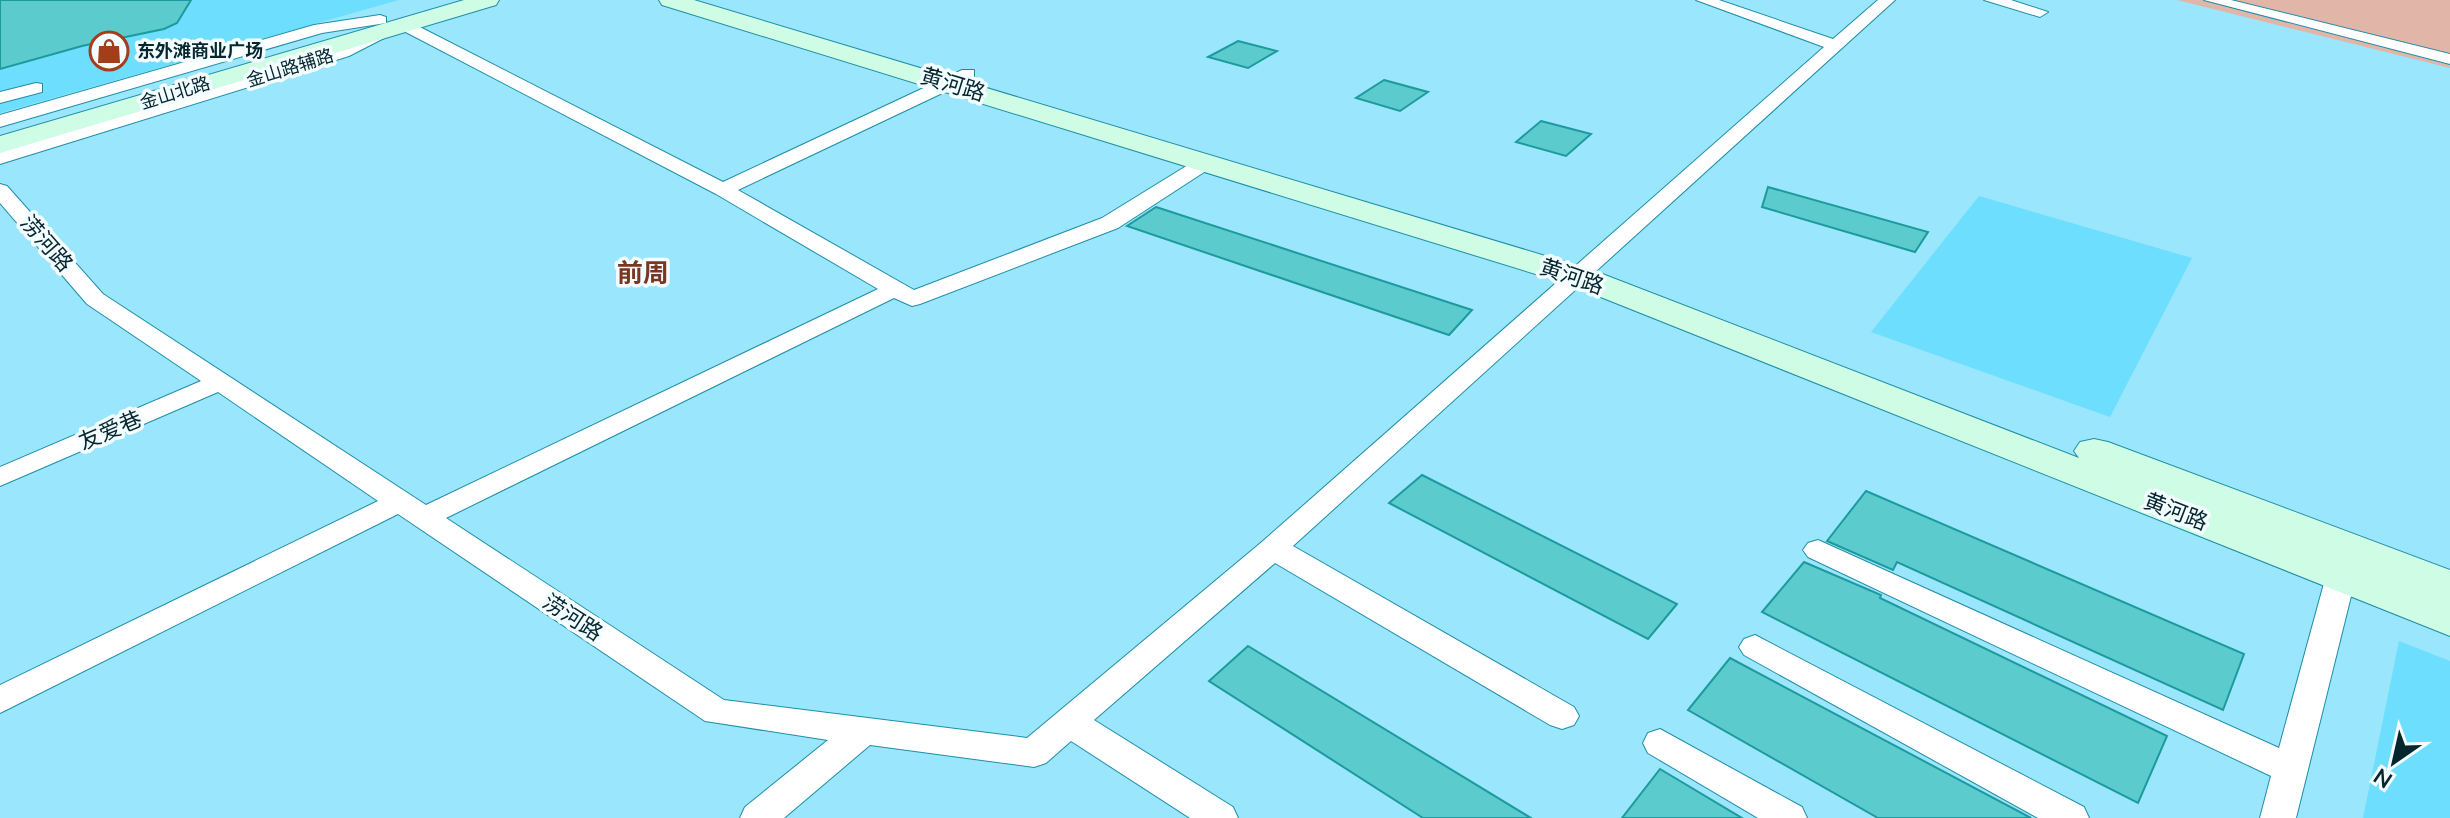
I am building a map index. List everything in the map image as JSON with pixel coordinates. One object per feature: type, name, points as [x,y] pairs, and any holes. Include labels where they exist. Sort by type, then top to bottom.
[{"type":"main road","name":"金山北路","points":[[0,145],[467,2],[515,0]]},
{"type":"main road","name":"黄河路","points":[[670,0],[960,79],[1589,269],[2450,587]]},
{"type":"main road","name":"黄河路","points":[[718,0],[1208,161],[1589,269],[2450,619]]},
{"type":"main road","name":"金山北路","points":[[9,121],[392,24]]},
{"type":"street","points":[[1704,0],[1836,46]]},
{"type":"street","name":"涝河路","points":[[0,190],[95,299],[717,712],[1034,753],[1273,548],[1887,0]]},
{"type":"street","points":[[1992,0],[2040,12]]},
{"type":"street","points":[[2212,0],[2450,59]]},
{"type":"street","points":[[392,24],[723,190],[912,299],[1110,223],[1208,161]]},
{"type":"street","name":"金山路辅路","points":[[0,158],[343,52],[392,24]]},
{"type":"street","points":[[723,190],[960,79]]},
{"type":"street","points":[[0,98],[36,88]]},
{"type":"street","points":[[0,700],[895,289]]},
{"type":"street","name":"友爱巷","points":[[0,477],[220,382]]},
{"type":"street","points":[[1273,548],[1562,716]]},
{"type":"street","points":[[1818,550],[2290,769]]},
{"type":"street","points":[[2278,818],[2341,576]]},
{"type":"street","points":[[1755,647],[2071,818]]},
{"type":"street","points":[[1069,722],[1220,818]]},
{"type":"street","points":[[758,818],[863,731]]},
{"type":"street","points":[[1660,743],[1789,818]]},
{"type":"shaded area","name":"东外滩商业广场","points":[[0,0],[399,0],[0,113]]},
{"type":"shaded area","points":[[2177,0],[2450,0],[2450,68]]},
{"type":"shaded area","points":[[1979,196],[2192,258],[2110,417],[1871,332]]},
{"type":"shaded area","points":[[2399,641],[2450,661],[2450,818],[2363,818]]},
{"type":"building","points":[[0,0],[191,0],[177,23],[164,29],[82,46],[0,69]]},
{"type":"building","points":[[1238,41],[1277,51],[1248,68],[1208,57]]},
{"type":"building","points":[[1384,80],[1428,92],[1400,111],[1356,98]]},
{"type":"building","points":[[1541,121],[1591,134],[1566,156],[1516,142]]},
{"type":"building","points":[[1768,187],[1928,232],[1915,252],[1762,207]]},
{"type":"building","points":[[1156,207],[1472,310],[1449,335],[1127,226]]},
{"type":"building","points":[[1422,475],[1677,604],[1648,639],[1389,503]]},
{"type":"building","points":[[1866,491],[2244,654],[2223,710],[1897,562],[1893,570],[1827,541]]},
{"type":"building","points":[[1804,562],[1881,595],[1880,598],[2167,736],[2138,803],[1762,612]]},
{"type":"building","points":[[1248,646],[1531,818],[1423,818],[1209,681]]},
{"type":"building","points":[[1730,658],[2031,818],[1878,818],[1688,710]]},
{"type":"building","points":[[1660,769],[1742,818],[1622,818]]},
{"type":"place","name":"东外滩商业广场","points":[[109,51]]},
{"type":"district","name":"前周","points":[[643,273]]}]
